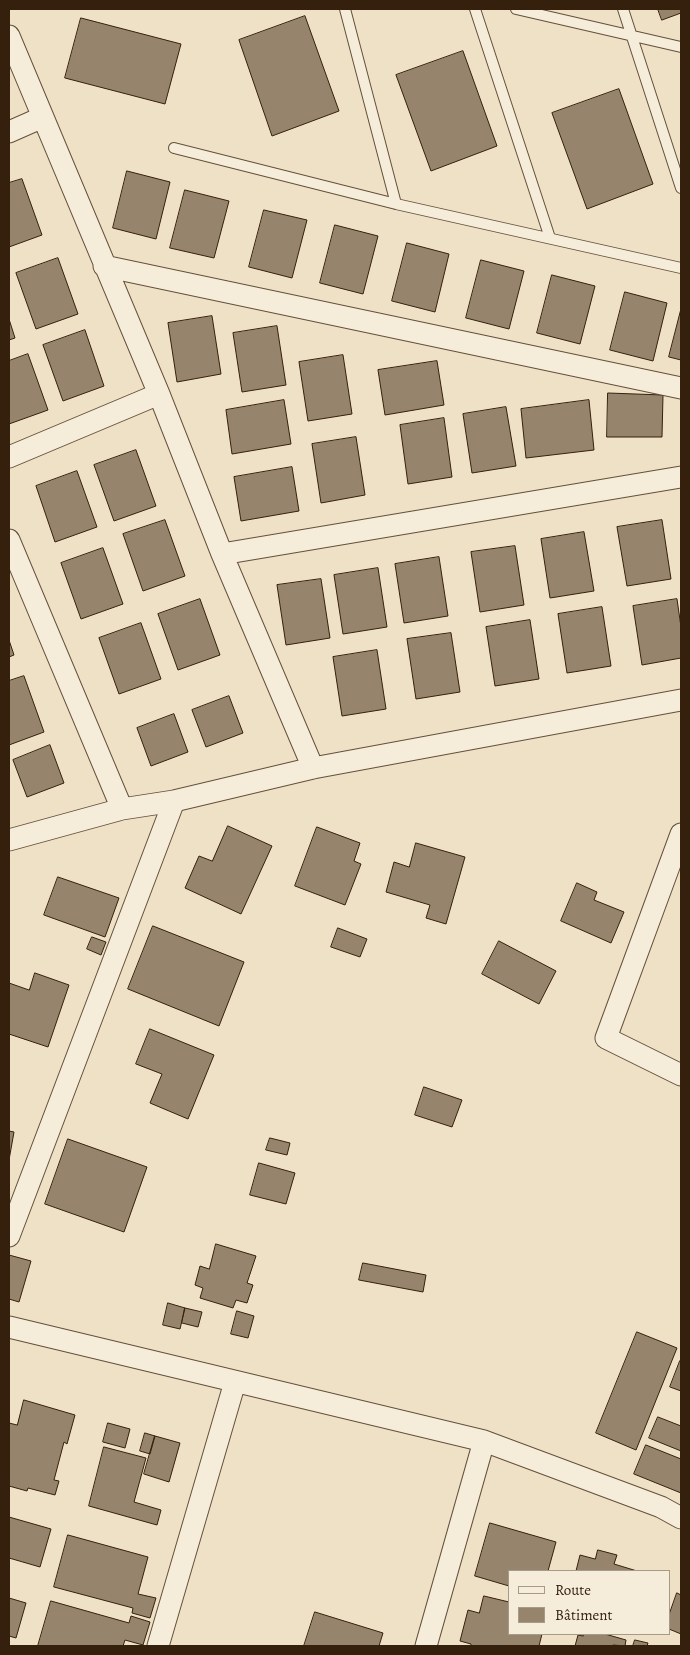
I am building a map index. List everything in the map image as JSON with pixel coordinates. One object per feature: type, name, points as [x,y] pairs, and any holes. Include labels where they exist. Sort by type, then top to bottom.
[{"type":"street","points":[[9,36],[159,394],[222,554],[313,768]]},
{"type":"street","points":[[9,132],[43,118]]},
{"type":"street","points":[[104,266],[681,388]]},
{"type":"street","points":[[9,457],[159,394]]},
{"type":"street","points":[[222,554],[681,478]]},
{"type":"street","points":[[9,540],[122,809]]},
{"type":"street","points":[[9,840],[122,809],[174,801],[313,768],[681,700]]},
{"type":"street","points":[[9,1236],[174,801]]},
{"type":"street","points":[[681,834],[606,1038],[681,1075]]},
{"type":"street","points":[[9,1328],[484,1441],[661,1507],[681,1518]]},
{"type":"street","points":[[158,1646],[235,1382]]},
{"type":"street","points":[[426,1646],[484,1441]]},
{"type":"lane","points":[[345,9],[396,204]]},
{"type":"lane","points":[[476,9],[550,238]]},
{"type":"lane","points":[[516,9],[681,47]]},
{"type":"lane","points":[[623,9],[681,188]]},
{"type":"lane","points":[[174,148],[396,204],[681,268]]},
{"type":"building","points":[[658,9],[681,9],[681,13],[662,20]]},
{"type":"building","points":[[305,16],[339,111],[272,136],[239,40]]},
{"type":"building","points":[[81,18],[181,44],[165,104],[65,78]]},
{"type":"building","points":[[463,51],[497,146],[431,171],[396,75]]},
{"type":"building","points":[[619,89],[653,184],[587,209],[552,113]]},
{"type":"building","points":[[127,171],[170,182],[156,239],[113,228]]},
{"type":"building","points":[[22,179],[42,235],[9,247],[9,183]]},
{"type":"building","points":[[185,190],[229,201],[214,258],[170,248]]},
{"type":"building","points":[[264,210],[307,220],[292,278],[249,267]]},
{"type":"building","points":[[335,225],[378,236],[363,294],[320,283]]},
{"type":"building","points":[[407,243],[449,254],[435,312],[392,301]]},
{"type":"building","points":[[58,258],[78,314],[36,329],[16,273]]},
{"type":"building","points":[[481,260],[524,271],[509,329],[466,318]]},
{"type":"building","points":[[552,275],[595,286],[580,344],[537,333]]},
{"type":"building","points":[[625,292],[667,303],[653,361],[610,350]]},
{"type":"building","points":[[681,309],[681,360],[669,357]]},
{"type":"building","points":[[212,316],[221,374],[177,382],[168,323]]},
{"type":"building","points":[[9,319],[15,338],[9,340]]},
{"type":"building","points":[[277,326],[286,385],[242,392],[233,333]]},
{"type":"building","points":[[85,330],[104,386],[63,401],[43,345]]},
{"type":"building","points":[[28,354],[48,410],[9,424],[9,361]]},
{"type":"building","points":[[343,355],[352,414],[308,421],[299,362]]},
{"type":"building","points":[[437,361],[444,405],[385,415],[378,370]]},
{"type":"building","points":[[608,393],[663,395],[662,437],[607,437]]},
{"type":"building","points":[[284,400],[291,444],[232,454],[226,410]]},
{"type":"building","points":[[589,400],[594,450],[526,458],[521,409]]},
{"type":"building","points":[[506,407],[516,466],[472,473],[463,414]]},
{"type":"building","points":[[444,418],[452,477],[408,484],[400,425]]},
{"type":"building","points":[[356,437],[365,495],[321,503],[312,444]]},
{"type":"building","points":[[136,450],[156,506],[114,521],[94,465]]},
{"type":"building","points":[[292,467],[299,511],[241,521],[234,477]]},
{"type":"building","points":[[77,471],[97,527],[55,542],[36,486]]},
{"type":"building","points":[[165,520],[185,576],[143,591],[123,534]]},
{"type":"building","points":[[662,520],[671,579],[627,586],[617,527]]},
{"type":"building","points":[[584,532],[594,591],[550,598],[541,539]]},
{"type":"building","points":[[515,546],[524,605],[480,612],[471,552]]},
{"type":"building","points":[[103,548],[123,604],[81,619],[61,563]]},
{"type":"building","points":[[439,557],[448,616],[404,623],[395,564]]},
{"type":"building","points":[[378,568],[387,627],[343,634],[334,575]]},
{"type":"building","points":[[321,579],[330,638],[286,645],[277,585]]},
{"type":"building","points":[[200,599],[220,655],[178,670],[158,614]]},
{"type":"building","points":[[677,599],[681,627],[681,658],[642,665],[633,606]]},
{"type":"building","points":[[602,607],[611,666],[567,673],[558,614]]},
{"type":"building","points":[[530,620],[539,679],[495,686],[486,627]]},
{"type":"building","points":[[141,623],[161,679],[119,694],[99,638]]},
{"type":"building","points":[[451,633],[460,692],[416,699],[407,639]]},
{"type":"building","points":[[9,640],[14,655],[9,657]]},
{"type":"building","points":[[377,650],[386,709],[342,716],[333,657]]},
{"type":"building","points":[[24,676],[44,732],[9,745],[9,681]]},
{"type":"building","points":[[229,696],[243,733],[206,747],[192,710]]},
{"type":"building","points":[[174,714],[188,752],[151,766],[137,728]]},
{"type":"building","points":[[50,745],[64,783],[27,797],[13,760]]},
{"type":"building","points":[[228,826],[272,846],[241,914],[185,888],[199,856],[212,861]]},
{"type":"building","points":[[317,827],[360,843],[354,861],[361,864],[345,905],[295,886]]},
{"type":"building","points":[[416,843],[465,857],[446,924],[426,918],[430,905],[386,892],[394,862],[409,867]]},
{"type":"building","points":[[58,877],[119,898],[105,937],[44,915]]},
{"type":"building","points":[[577,883],[597,892],[594,900],[624,912],[611,943],[561,921]]},
{"type":"building","points":[[153,926],[244,962],[219,1026],[128,989]]},
{"type":"building","points":[[338,928],[367,939],[360,957],[331,947]]},
{"type":"building","points":[[92,937],[106,942],[101,955],[87,949]]},
{"type":"building","points":[[499,941],[556,971],[539,1004],[482,974]]},
{"type":"building","points":[[35,973],[69,985],[48,1047],[9,1034],[9,983],[29,990]]},
{"type":"building","points":[[150,1029],[214,1055],[188,1119],[150,1103],[162,1074],[136,1064]]},
{"type":"building","points":[[424,1087],[462,1100],[452,1127],[415,1115]]},
{"type":"building","points":[[9,1131],[14,1132],[9,1160]]},
{"type":"building","points":[[270,1138],[290,1143],[287,1155],[266,1150]]},
{"type":"building","points":[[68,1139],[147,1167],[124,1232],[45,1204]]},
{"type":"building","points":[[259,1163],[295,1173],[286,1204],[250,1195]]},
{"type":"building","points":[[216,1244],[256,1256],[247,1283],[253,1285],[247,1303],[236,1300],[233,1308],[200,1298],[203,1288],[195,1285],[200,1266],[209,1269]]},
{"type":"building","points":[[9,1255],[31,1261],[19,1302],[9,1299]]},
{"type":"building","points":[[363,1263],[426,1275],[423,1292],[359,1280]]},
{"type":"building","points":[[168,1303],[185,1308],[180,1329],[163,1325]]},
{"type":"building","points":[[185,1308],[202,1312],[198,1327],[182,1323]]},
{"type":"building","points":[[237,1311],[254,1316],[248,1338],[231,1334]]},
{"type":"building","points":[[637,1332],[677,1348],[636,1450],[596,1433]]},
{"type":"building","points":[[681,1362],[681,1391],[670,1387]]},
{"type":"building","points":[[24,1400],[75,1415],[67,1444],[64,1442],[54,1480],[59,1481],[55,1495],[28,1488],[27,1491],[9,1486],[9,1423],[17,1425]]},
{"type":"building","points":[[658,1417],[681,1426],[681,1451],[649,1438]]},
{"type":"building","points":[[108,1423],[130,1429],[125,1448],[103,1442]]},
{"type":"building","points":[[145,1433],[155,1436],[150,1454],[140,1451]]},
{"type":"building","points":[[155,1436],[180,1443],[169,1482],[144,1474]]},
{"type":"building","points":[[646,1445],[681,1459],[681,1493],[634,1474]]},
{"type":"building","points":[[104,1447],[146,1458],[134,1502],[161,1510],[157,1525],[89,1506]]},
{"type":"building","points":[[9,1517],[51,1529],[40,1567],[9,1558]]},
{"type":"building","points":[[490,1523],[556,1542],[548,1570],[508,1570],[508,1586],[475,1576]]},
{"type":"building","points":[[68,1535],[148,1557],[138,1594],[156,1598],[150,1618],[132,1613],[133,1608],[54,1587]]},
{"type":"building","points":[[598,1550],[617,1555],[614,1564],[634,1570],[576,1570],[580,1555],[595,1559]]},
{"type":"building","points":[[677,1593],[681,1595],[681,1634],[670,1629],[670,1612]]},
{"type":"building","points":[[484,1596],[508,1602],[508,1635],[542,1635],[539,1646],[471,1646],[471,1644],[460,1641],[468,1610],[479,1613]]},
{"type":"building","points":[[9,1598],[26,1603],[16,1638],[9,1636]]},
{"type":"building","points":[[51,1601],[129,1623],[131,1616],[150,1622],[143,1645],[125,1640],[123,1646],[38,1646]]},
{"type":"building","points":[[315,1612],[383,1633],[379,1646],[304,1646]]},
{"type":"building","points":[[578,1635],[608,1635],[626,1640],[625,1646],[575,1646]]},
{"type":"building","points":[[635,1640],[648,1643],[647,1646],[633,1646]]}]
